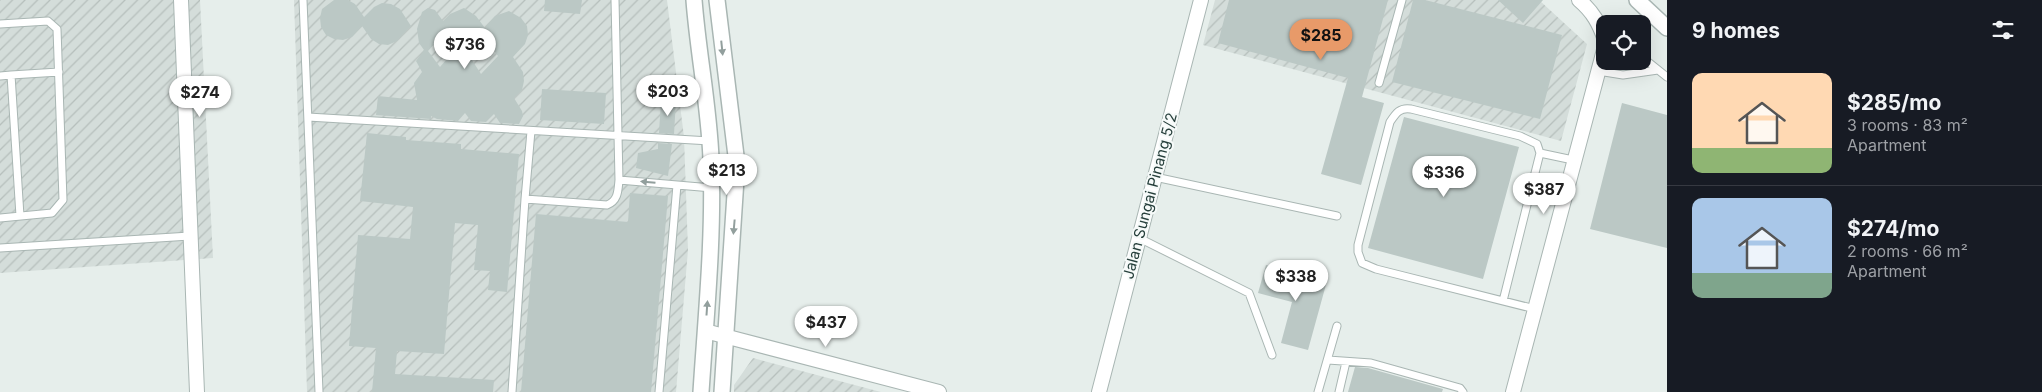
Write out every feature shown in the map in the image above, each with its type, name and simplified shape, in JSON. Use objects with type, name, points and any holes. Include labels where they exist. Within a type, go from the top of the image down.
[{"type":"street","points":[[181,0],[197,392]]},
{"type":"street","points":[[694,0],[710,141],[712,188],[701,392]]},
{"type":"street","points":[[717,0],[728,108],[737,164],[722,392]]},
{"type":"street","name":"Jalan Sungai Pinang 5/2","points":[[1099,392],[1201,0]]},
{"type":"street","points":[[1579,0],[1591,10],[1596,21]]},
{"type":"street","points":[[1637,0],[1667,28]]},
{"type":"street","points":[[1513,392],[1598,71]]},
{"type":"street","points":[[705,331],[939,392]]},
{"type":"lane","points":[[303,0],[319,392]]},
{"type":"lane","points":[[524,199],[607,205],[613,202],[617,196],[619,180],[615,0]]},
{"type":"lane","points":[[1379,83],[1402,0]]},
{"type":"lane","points":[[0,24],[52,22],[57,32],[63,200],[52,213],[0,218]]},
{"type":"lane","points":[[1651,64],[1667,77]]},
{"type":"lane","points":[[1598,71],[1623,75],[1658,70]]},
{"type":"lane","points":[[0,76],[59,72]]},
{"type":"lane","points":[[11,75],[20,216]]},
{"type":"lane","points":[[1503,301],[1540,153],[1537,144],[1520,136],[1412,109],[1406,108],[1397,111],[1390,122],[1358,245],[1358,252],[1362,263],[1376,269],[1503,301],[1535,309]]},
{"type":"lane","points":[[308,117],[710,141]]},
{"type":"lane","points":[[512,392],[524,199],[531,131]]},
{"type":"lane","points":[[1540,153],[1573,160]]},
{"type":"lane","points":[[1155,177],[1337,216]]},
{"type":"lane","points":[[619,180],[712,188]]},
{"type":"lane","points":[[659,392],[676,185]]},
{"type":"lane","points":[[0,248],[190,236]]},
{"type":"lane","points":[[1139,238],[1250,292],[1272,355]]},
{"type":"lane","points":[[1318,392],[1337,326]]},
{"type":"lane","points":[[1328,360],[1371,363],[1460,388],[1463,392]]},
{"type":"lane","points":[[1339,392],[1346,362]]},
{"type":"shaded area","points":[[0,0],[200,0],[213,258],[0,273]]},
{"type":"shaded area","points":[[294,0],[667,0],[684,137],[688,250],[676,392],[307,392]]},
{"type":"shaded area","points":[[1215,0],[1539,0],[1587,44],[1561,141],[1203,45]]},
{"type":"shaded area","points":[[753,358],[881,392],[734,392],[734,385]]},
{"type":"building","points":[[334,0],[348,0],[355,4],[364,17],[374,7],[382,3],[391,4],[400,9],[411,26],[397,41],[388,45],[379,44],[371,39],[362,26],[352,37],[343,40],[334,39],[326,35],[321,27],[320,18],[322,9]]},
{"type":"building","points":[[545,0],[582,0],[580,14],[544,11]]},
{"type":"building","points":[[1229,0],[1388,0],[1362,97],[1384,103],[1361,185],[1321,174],[1348,78],[1218,43]]},
{"type":"building","points":[[1413,0],[1425,0],[1562,35],[1540,119],[1392,82]]},
{"type":"building","points":[[1498,0],[1543,0],[1523,23]]},
{"type":"building","points":[[428,8],[435,10],[443,21],[450,14],[464,8],[476,16],[485,28],[495,16],[509,11],[521,18],[527,26],[528,35],[525,44],[513,57],[523,72],[524,81],[522,90],[514,98],[523,116],[519,124],[500,123],[494,114],[486,122],[471,121],[465,113],[458,121],[437,119],[431,116],[431,119],[376,115],[378,96],[417,100],[414,83],[422,72],[416,61],[424,50],[419,43],[417,29],[422,12]],"holes":[[[441,37],[452,53],[440,67],[428,51]],[[484,37],[498,56],[481,74],[468,54]]]},
{"type":"building","points":[[542,89],[606,93],[604,124],[540,120]]},
{"type":"building","points":[[661,100],[676,100],[674,134],[659,133]]},
{"type":"building","points":[[1622,103],[1667,115],[1667,248],[1590,229]]},
{"type":"building","points":[[1404,117],[1519,147],[1483,279],[1368,248]]},
{"type":"building","points":[[367,133],[406,137],[406,140],[461,144],[461,149],[519,154],[507,292],[488,290],[490,271],[474,270],[478,225],[455,223],[444,354],[397,351],[395,374],[494,380],[493,392],[372,392],[376,348],[349,346],[358,235],[410,239],[413,207],[360,201]]},
{"type":"building","points":[[658,143],[672,144],[668,176],[636,168],[638,153],[658,149]]},
{"type":"building","points":[[630,193],[668,196],[651,392],[521,392],[536,214],[628,222]]},
{"type":"building","points":[[1266,265],[1327,281],[1308,350],[1281,343],[1292,302],[1258,293]]},
{"type":"building","points":[[1355,367],[1368,368],[1443,389],[1442,392],[1348,392]]}]
